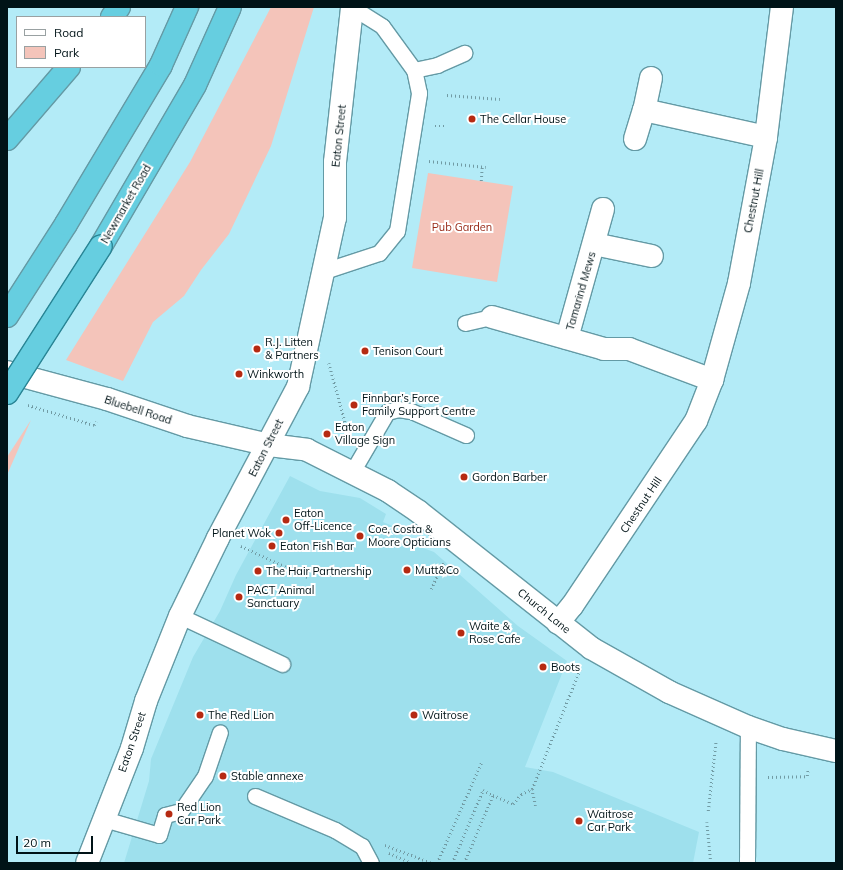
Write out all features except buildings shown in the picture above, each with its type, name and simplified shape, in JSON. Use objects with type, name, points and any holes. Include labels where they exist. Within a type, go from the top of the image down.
[{"type":"highway","points":[[113,16],[118,7]]},
{"type":"highway","points":[[7,316],[66,224],[161,65],[187,7]]},
{"type":"highway","name":"Newmarket Road","points":[[14,398],[195,85],[230,7]]},
{"type":"highway","points":[[7,139],[68,68]]},
{"type":"street","name":"Eaton Street","points":[[87,863],[132,748],[146,701],[180,616],[218,538],[269,445],[298,387],[335,218],[335,162],[352,7]]},
{"type":"street","name":"Chestnut Hill","points":[[558,623],[576,600],[696,421],[712,380],[739,283],[766,137],[782,7]]},
{"type":"street","points":[[635,139],[644,110],[651,78]]},
{"type":"street","points":[[644,110],[766,137]]},
{"type":"street","name":"Tamarind Mews","points":[[567,338],[603,209]]},
{"type":"street","name":"Tamarind Mews","points":[[594,244],[652,256]]},
{"type":"street","name":"Tamarind Mews","points":[[492,317],[604,349],[629,349],[712,380]]},
{"type":"street","name":"Bluebell Road","points":[[7,372],[107,399],[187,426],[269,445]]},
{"type":"street","name":"Church Lane","points":[[269,445],[307,450],[352,472],[419,512],[591,648],[669,692],[748,727],[811,746],[836,751]]},
{"type":"lane","points":[[324,271],[379,253],[397,231],[410,159],[419,93],[414,70],[382,26],[352,7]]},
{"type":"lane","points":[[414,70],[437,66],[464,53]]},
{"type":"lane","points":[[465,323],[492,317]]},
{"type":"lane","points":[[352,472],[387,412],[398,409],[412,411],[466,435]]},
{"type":"lane","points":[[180,616],[282,664]]},
{"type":"lane","points":[[747,863],[748,727]]},
{"type":"lane","points":[[104,819],[159,835],[165,815],[181,811],[205,776],[220,732]]},
{"type":"lane","points":[[255,796],[335,830],[362,846],[371,863]]},
{"type":"path","points":[[447,95],[500,99]]},
{"type":"path","points":[[410,159],[484,167],[481,181]]},
{"type":"path","points":[[329,363],[351,442]]},
{"type":"path","points":[[14,398],[49,414],[94,425]]},
{"type":"path","points":[[218,538],[252,550],[308,577]]},
{"type":"path","points":[[536,806],[532,789],[578,673],[591,648]]},
{"type":"path","points":[[708,811],[717,732]]},
{"type":"path","points":[[748,777],[807,776],[811,746]]},
{"type":"path","points":[[437,863],[482,761]]},
{"type":"path","points":[[452,863],[483,790],[513,804],[521,794],[532,789]]},
{"type":"path","points":[[464,863],[493,795]]},
{"type":"path","points":[[707,822],[711,863]]},
{"type":"path","points":[[385,844],[432,863]]},
{"type":"path","points":[[383,850],[411,863]]},
{"type":"shaded area","points":[[290,476],[320,491],[360,498],[386,514],[383,522],[405,531],[401,540],[434,552],[518,626],[567,661],[525,767],[553,772],[699,832],[693,863],[124,863],[149,781],[151,759],[193,657],[220,611],[236,575]]},
{"type":"green space","points":[[271,7],[314,7],[271,146],[229,234],[201,270],[184,296],[153,322],[123,381],[66,360],[190,162]]},
{"type":"green space","name":"Pub Garden","points":[[428,173],[513,186],[497,282],[412,268]]},
{"type":"green space","points":[[31,420],[7,475],[7,457]]},
{"type":"place","name":"The Cellar House","points":[[472,119]]},
{"type":"place","name":"R.J. Litten & Partners","points":[[257,349]]},
{"type":"place","name":"Tenison Court","points":[[365,351]]},
{"type":"place","name":"Winkworth","points":[[239,374]]},
{"type":"place","name":"Finnbar’s Force Family Support Centre","points":[[354,405]]},
{"type":"place","name":"Eaton Village Sign","points":[[327,434]]},
{"type":"place","name":"Gordon Barber","points":[[464,477]]},
{"type":"place","name":"Eaton Off-Licence","points":[[286,520]]},
{"type":"place","name":"Planet Wok","points":[[279,533]]},
{"type":"place","name":"Coe, Costa & Moore Opticians","points":[[360,536]]},
{"type":"place","name":"Eaton Fish Bar","points":[[272,546]]},
{"type":"place","name":"Mutt&Co","points":[[407,570]]},
{"type":"place","name":"The Hair Partnership","points":[[258,571]]},
{"type":"place","name":"PACT Animal Sanctuary","points":[[239,597]]},
{"type":"place","name":"Waite & Rose Cafe","points":[[461,633]]},
{"type":"place","name":"Boots","points":[[543,667]]},
{"type":"place","name":"The Red Lion","points":[[200,715]]},
{"type":"place","name":"Waitrose","points":[[414,715]]},
{"type":"place","name":"Stable annexe","points":[[223,776]]},
{"type":"place","name":"Red Lion Car Park","points":[[169,814]]},
{"type":"place","name":"Waitrose Car Park","points":[[579,821]]}]
